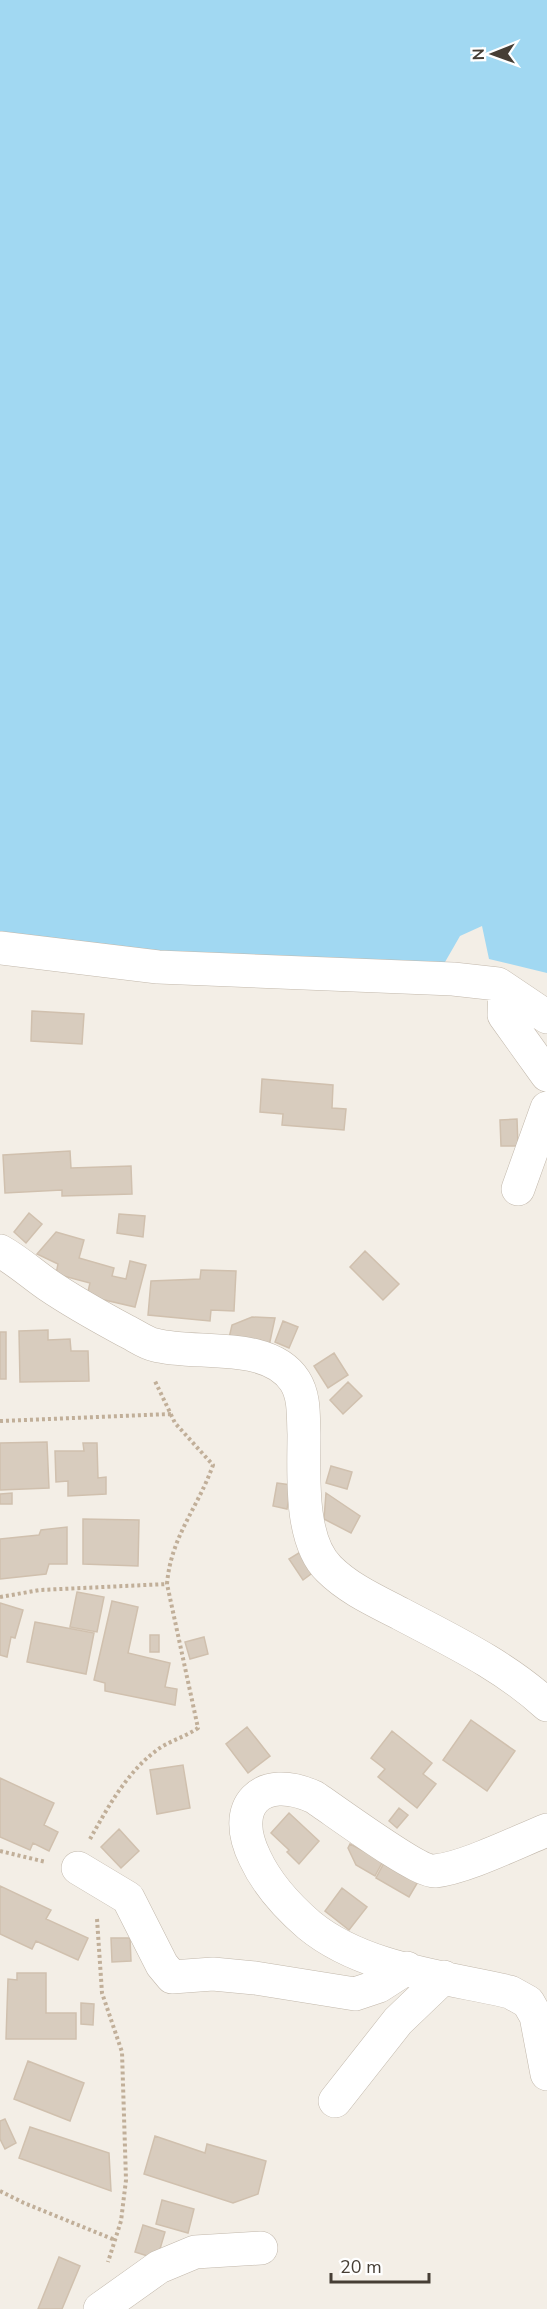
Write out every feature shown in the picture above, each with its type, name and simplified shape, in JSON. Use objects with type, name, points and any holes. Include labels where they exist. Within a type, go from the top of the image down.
[{"type":"street","points":[[0,948],[158,967],[498,984],[547,1017]]},
{"type":"street","points":[[505,988],[504,1015],[547,1075]]},
{"type":"street","points":[[518,1189],[547,1108]]},
{"type":"street","points":[[0,1251],[49,1286],[103,1319],[154,1345],[254,1355],[288,1372],[296,1382],[303,1401],[307,1504],[310,1535],[316,1554],[350,1587],[462,1646],[525,1684],[547,1705]]},
{"type":"street","points":[[547,1830],[459,1865],[433,1871],[413,1863],[314,1797],[298,1790],[280,1788],[265,1790],[257,1796],[247,1813],[247,1829],[254,1856],[274,1890],[311,1926],[369,1959],[510,1992],[528,2002],[536,2016],[547,2074]]},
{"type":"street","points":[[78,1868],[128,1898],[162,1965],[172,1977],[213,1974],[255,1978],[355,1994],[379,1986],[407,1968]]},
{"type":"street","points":[[335,2101],[398,2020],[444,1977]]},
{"type":"street","points":[[100,2309],[159,2267],[195,2252],[261,2248]]},
{"type":"path","points":[[105,2270],[121,2221],[126,2180],[122,2052],[102,1993],[97,1920],[78,1868],[90,1838],[128,1777],[158,1749],[186,1737],[198,1728],[167,1584],[169,1562],[176,1542],[213,1465],[175,1424],[133,1334]]},
{"type":"path","points":[[0,1421],[171,1414]]},
{"type":"path","points":[[0,1597],[40,1590],[167,1584]]},
{"type":"path","points":[[0,1851],[78,1868]]},
{"type":"path","points":[[0,2191],[115,2240]]},
{"type":"water","points":[[0,0],[547,0],[547,973],[489,959],[482,926],[460,936],[441,969],[315,969],[0,934]]},
{"type":"building","points":[[32,1011],[84,1014],[82,1044],[31,1041]]},
{"type":"building","points":[[262,1079],[333,1085],[332,1108],[346,1109],[344,1130],[282,1125],[283,1114],[260,1112]]},
{"type":"building","points":[[517,1119],[518,1146],[501,1146],[500,1120]]},
{"type":"building","points":[[70,1151],[71,1168],[131,1166],[132,1194],[62,1196],[62,1190],[5,1193],[3,1155]]},
{"type":"building","points":[[29,1213],[42,1224],[26,1243],[14,1232]]},
{"type":"building","points":[[119,1214],[145,1216],[143,1237],[117,1233]]},
{"type":"building","points":[[56,1232],[84,1240],[79,1258],[114,1268],[112,1276],[126,1279],[130,1261],[146,1265],[135,1307],[87,1296],[90,1283],[56,1274],[58,1264],[37,1254]]},
{"type":"building","points":[[365,1251],[399,1284],[383,1300],[350,1267]]},
{"type":"building","points":[[201,1270],[236,1271],[234,1311],[211,1310],[210,1321],[148,1315],[151,1281],[200,1279]]},
{"type":"building","points":[[252,1317],[275,1318],[269,1346],[229,1338],[232,1325]]},
{"type":"building","points":[[283,1321],[298,1327],[289,1348],[275,1342]]},
{"type":"building","points":[[48,1330],[48,1340],[70,1339],[71,1351],[88,1351],[89,1381],[20,1382],[19,1331]]},
{"type":"building","points":[[0,1332],[6,1332],[6,1379],[0,1379]]},
{"type":"building","points":[[334,1353],[348,1375],[328,1388],[314,1366]]},
{"type":"building","points":[[348,1382],[362,1396],[343,1414],[330,1400]]},
{"type":"building","points":[[47,1442],[49,1488],[0,1490],[0,1443]]},
{"type":"building","points":[[83,1443],[97,1443],[98,1478],[106,1477],[106,1494],[68,1496],[68,1481],[56,1482],[55,1451],[84,1451]]},
{"type":"building","points":[[331,1466],[352,1472],[347,1489],[326,1483]]},
{"type":"building","points":[[277,1483],[291,1485],[287,1509],[273,1506]]},
{"type":"building","points":[[12,1493],[12,1504],[0,1504],[0,1494]]},
{"type":"building","points":[[326,1493],[360,1516],[351,1533],[324,1519]]},
{"type":"building","points":[[83,1519],[139,1520],[138,1566],[83,1564]]},
{"type":"building","points":[[67,1527],[67,1564],[49,1564],[46,1574],[0,1579],[0,1539],[39,1535],[41,1530]]},
{"type":"building","points":[[302,1551],[315,1571],[303,1580],[289,1559]]},
{"type":"building","points":[[77,1592],[104,1597],[97,1632],[70,1627]]},
{"type":"building","points":[[112,1601],[138,1607],[128,1653],[170,1663],[165,1687],[177,1689],[175,1705],[105,1691],[105,1683],[94,1680]]},
{"type":"building","points":[[0,1603],[23,1610],[15,1638],[11,1637],[7,1657],[0,1655]]},
{"type":"building","points":[[35,1622],[94,1633],[86,1674],[27,1662]]},
{"type":"building","points":[[150,1635],[159,1635],[159,1652],[150,1652]]},
{"type":"building","points":[[204,1637],[208,1654],[190,1659],[185,1642]]},
{"type":"building","points":[[471,1720],[515,1751],[487,1791],[443,1760]]},
{"type":"building","points":[[247,1727],[270,1756],[248,1773],[226,1744]]},
{"type":"building","points":[[392,1731],[432,1763],[423,1774],[436,1784],[417,1808],[378,1777],[385,1769],[371,1758]]},
{"type":"building","points":[[183,1765],[190,1808],[157,1814],[150,1770]]},
{"type":"building","points":[[0,1778],[54,1803],[44,1825],[58,1832],[49,1851],[33,1843],[30,1850],[0,1837]]},
{"type":"building","points":[[399,1808],[408,1815],[397,1828],[389,1821]]},
{"type":"building","points":[[289,1813],[319,1841],[299,1864],[287,1852],[289,1850],[271,1833]]},
{"type":"building","points":[[119,1829],[139,1851],[121,1868],[101,1847]]},
{"type":"building","points":[[350,1844],[383,1861],[375,1876],[356,1865],[348,1848]]},
{"type":"building","points":[[385,1861],[419,1880],[409,1897],[376,1878]]},
{"type":"building","points":[[0,1886],[51,1910],[46,1919],[88,1938],[78,1960],[36,1941],[32,1949],[0,1934]]},
{"type":"building","points":[[342,1888],[367,1907],[349,1930],[325,1911]]},
{"type":"building","points":[[111,1938],[130,1938],[131,1961],[112,1962]]},
{"type":"building","points":[[17,1973],[46,1973],[46,2013],[76,2013],[76,2039],[6,2039],[8,1979],[17,1980]]},
{"type":"building","points":[[81,2003],[94,2004],[93,2025],[81,2024]]},
{"type":"building","points":[[28,2061],[84,2083],[70,2121],[14,2099]]},
{"type":"building","points":[[5,2119],[16,2143],[5,2149],[0,2139],[0,2121]]},
{"type":"building","points":[[30,2127],[109,2153],[111,2191],[19,2158]]},
{"type":"building","points":[[155,2136],[205,2153],[207,2144],[266,2161],[258,2194],[233,2203],[144,2174]]},
{"type":"building","points":[[162,2200],[194,2209],[188,2233],[156,2224]]},
{"type":"building","points":[[143,2225],[165,2232],[157,2259],[135,2252]]},
{"type":"building","points":[[59,2257],[80,2266],[62,2309],[38,2309]]}]
